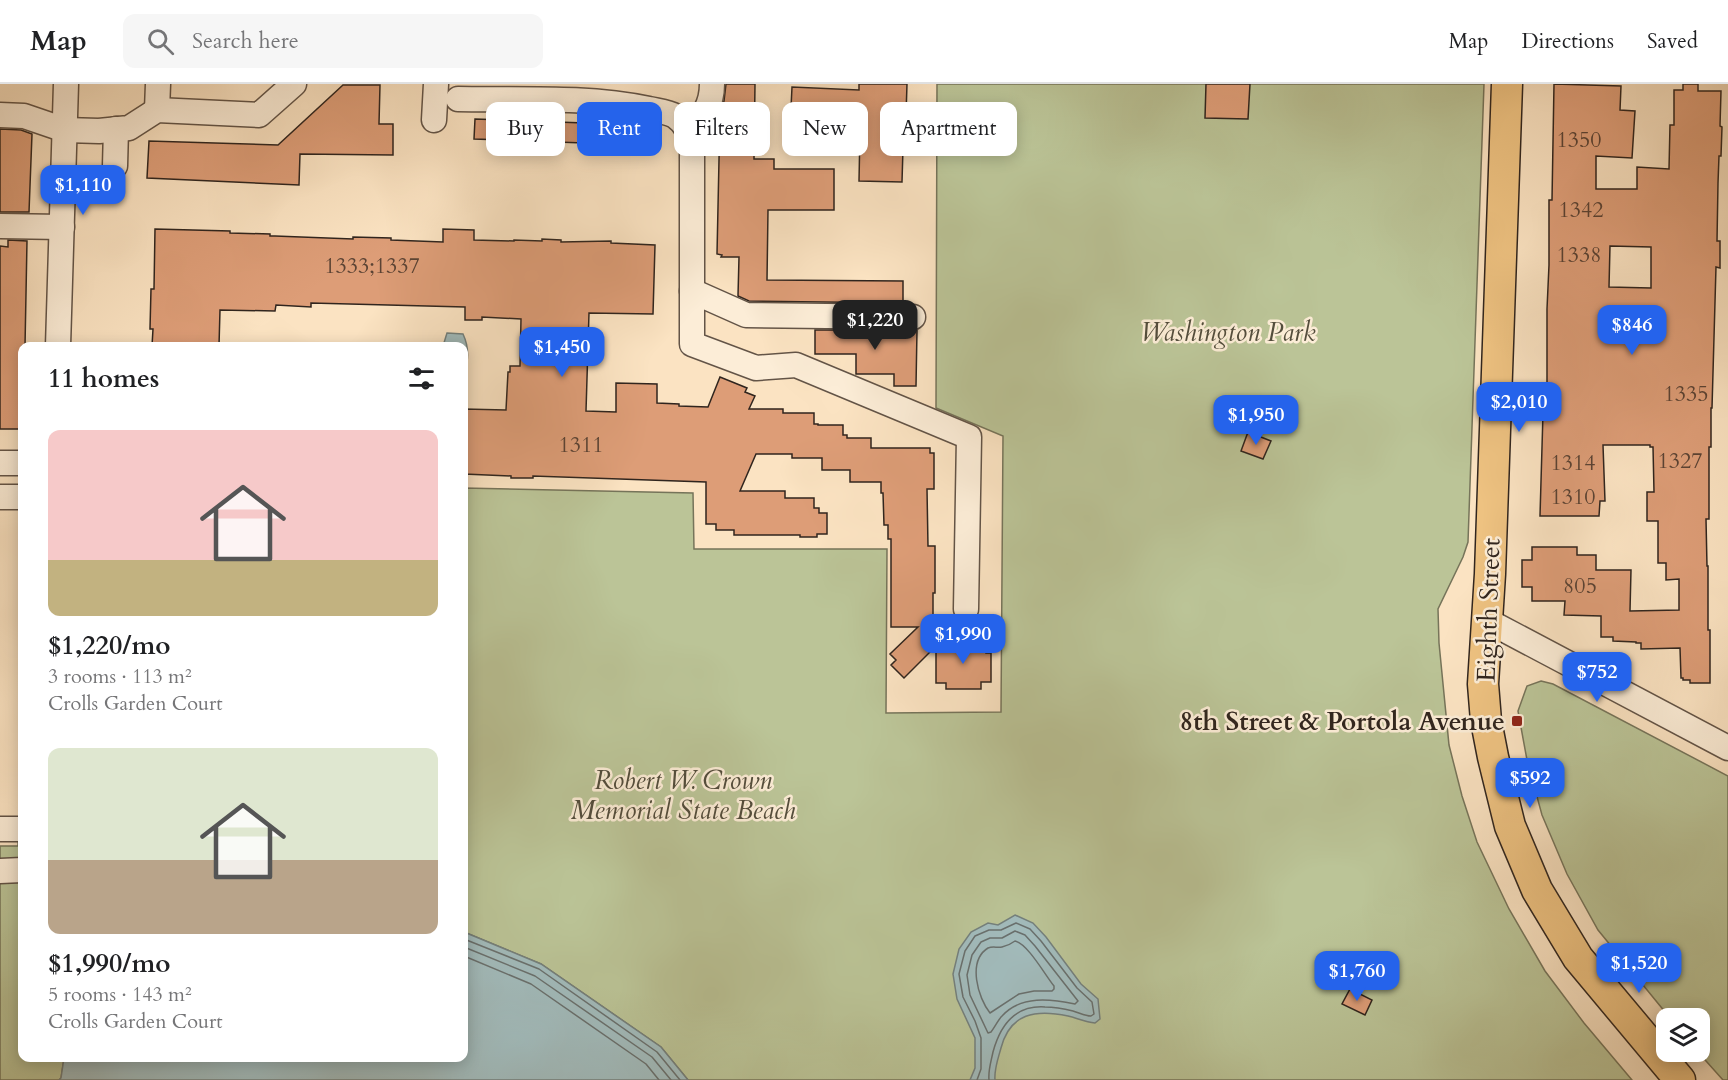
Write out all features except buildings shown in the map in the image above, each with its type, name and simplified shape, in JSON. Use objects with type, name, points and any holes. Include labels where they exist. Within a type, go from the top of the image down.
[{"type":"main road","name":"Eighth Street","points":[[1507,84],[1490,574],[1486,620],[1484,684],[1486,721],[1510,826],[1537,890],[1578,958],[1680,1080]]},
{"type":"street","points":[[58,342],[66,84]]},
{"type":"street","points":[[157,110],[158,84]]},
{"type":"street","points":[[0,115],[24,116],[65,130],[99,132],[129,128],[157,110],[259,115],[276,92],[294,84]]},
{"type":"street","points":[[436,84],[452,106],[601,102],[627,105],[674,116]]},
{"type":"street","points":[[709,102],[712,84]]},
{"type":"street","points":[[115,166],[116,129]]},
{"type":"street","points":[[692,156],[692,344],[756,368],[796,365],[969,437],[966,609]]},
{"type":"street","points":[[0,226],[62,227]]},
{"type":"street","points":[[692,291],[746,315],[913,317]]},
{"type":"street","points":[[0,462],[18,463]]},
{"type":"street","points":[[0,497],[18,498]]},
{"type":"street","points":[[1486,620],[1728,748]]},
{"type":"street","points":[[0,829],[18,829]]},
{"type":"street","points":[[0,871],[18,870]]},
{"type":"green space","points":[[937,84],[1484,84],[1468,542],[1438,609],[1449,745],[1477,842],[1509,909],[1545,971],[1584,1023],[1632,1080],[688,1080],[661,1047],[541,964],[468,934],[468,488],[693,493],[694,549],[887,549],[886,713],[1001,712],[1003,436],[936,408],[937,156],[1017,156],[1017,102],[937,102]]},
{"type":"green space","points":[[1541,681],[1553,684],[1728,776],[1728,1080],[1723,1080],[1707,1062],[1710,1062],[1710,1008],[1662,1008],[1598,930],[1567,874],[1542,815],[1527,760],[1518,711],[1527,686]]},
{"type":"green space","points":[[0,846],[18,846],[18,1062],[63,1062],[59,1080],[0,1080]]},
{"type":"water","points":[[447,333],[463,334],[466,342],[444,342]]},
{"type":"water","points":[[1015,915],[1033,923],[1081,984],[1098,999],[1100,1019],[1095,1023],[1056,1014],[1026,1016],[1011,1027],[1005,1036],[996,1064],[995,1080],[970,1080],[975,1068],[975,1038],[957,999],[953,974],[959,949],[971,932],[988,923],[998,925]]},
{"type":"water","points":[[468,934],[541,964],[661,1047],[688,1080],[59,1080],[63,1062],[468,1062]]},
{"type":"place","name":"8th Street & Portola Avenue","points":[[1517,721]]},
{"type":"park label","name":"Washington Park","points":[[1228,332]]},
{"type":"park label","name":"Robert W. Crown Memorial State Beach","points":[[683,795]]}]
